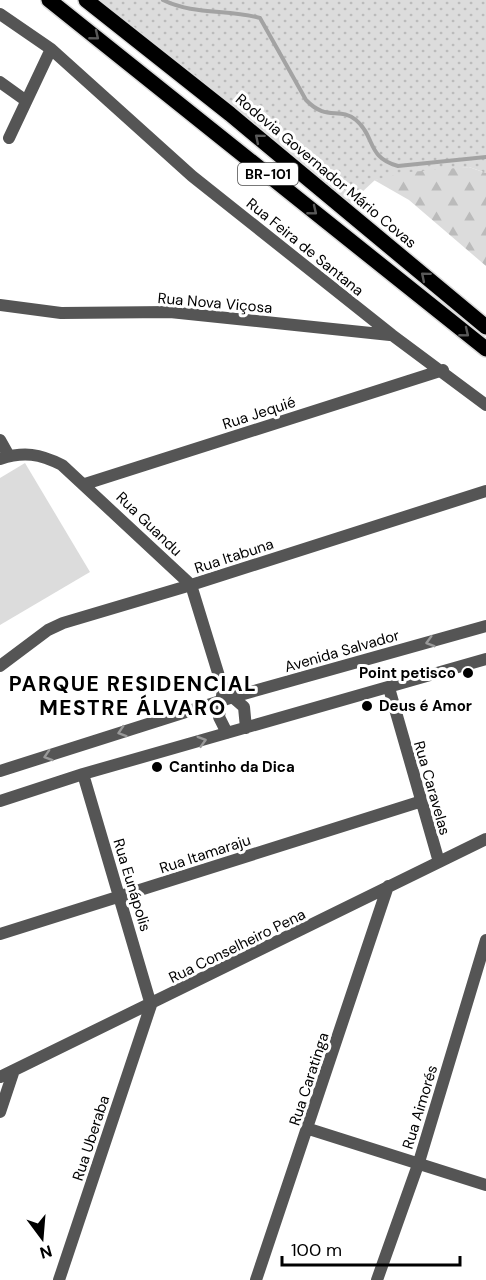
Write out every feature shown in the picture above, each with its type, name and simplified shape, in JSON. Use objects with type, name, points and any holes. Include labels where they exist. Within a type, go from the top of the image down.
[{"type":"main road","name":"BR-101","points":[[49,0],[486,349]]},
{"type":"main road","name":"Rodovia Governador Mário Covas","points":[[86,0],[230,114],[486,327]]},
{"type":"street","name":"Rua Feira de Santana","points":[[0,14],[51,49],[192,176],[392,335],[486,405]]},
{"type":"street","points":[[9,138],[51,49]]},
{"type":"street","points":[[0,82],[25,100]]},
{"type":"street","name":"Rua Nova Viçosa","points":[[0,305],[61,313],[170,312],[392,335]]},
{"type":"street","name":"Rua Jequié","points":[[85,484],[442,370]]},
{"type":"street","points":[[0,440],[5,458]]},
{"type":"street","name":"Rua Guandu","points":[[5,458],[24,453],[44,456],[62,465],[191,585],[226,696],[219,717],[228,733]]},
{"type":"street","name":"Rua Itabuna","points":[[0,666],[48,630],[63,623],[191,585],[486,491]]},
{"type":"street","name":"Avenida Salvador","points":[[0,771],[226,696],[486,626]]},
{"type":"street","points":[[0,801],[83,774],[486,659]]},
{"type":"street","name":"Rua Caravelas","points":[[388,688],[419,802],[439,862]]},
{"type":"street","name":"Rua Guandu","points":[[226,696],[244,707],[246,728]]},
{"type":"street","name":"Rua Eunápolis","points":[[83,774],[151,1005]]},
{"type":"street","name":"Rua Itamaraju","points":[[0,934],[419,802]]},
{"type":"street","name":"Rua Conselheiro Pena","points":[[0,1077],[486,839]]},
{"type":"street","name":"Rua Caratinga","points":[[256,1280],[309,1129],[388,886]]},
{"type":"street","name":"Rua Aimorés","points":[[377,1280],[419,1162],[486,940]]},
{"type":"street","name":"Rua Uberaba","points":[[59,1280],[151,1005]]},
{"type":"street","points":[[0,1112],[14,1070]]},
{"type":"street","points":[[309,1129],[486,1185]]},
{"type":"green space","points":[[93,0],[486,0],[486,173],[469,167],[375,180],[348,205]]},
{"type":"green space","points":[[469,167],[486,173],[486,266],[409,200],[374,180],[410,172]]},
{"type":"green space","points":[[25,463],[90,572],[0,625],[0,478]]},
{"type":"waterway","points":[[163,0],[186,8],[260,18],[306,100],[320,110],[344,114],[356,120],[362,126],[376,152],[388,162],[398,166],[486,157]]},
{"type":"place","name":"Point petisco","points":[[468,673]]},
{"type":"place","name":"Deus é Amor","points":[[367,706]]},
{"type":"place","name":"Cantinho da Dica","points":[[157,767]]},
{"type":"district","name":"PARQUE RESIDENCIAL MESTRE ÁLVARO","points":[[133,696]]}]
